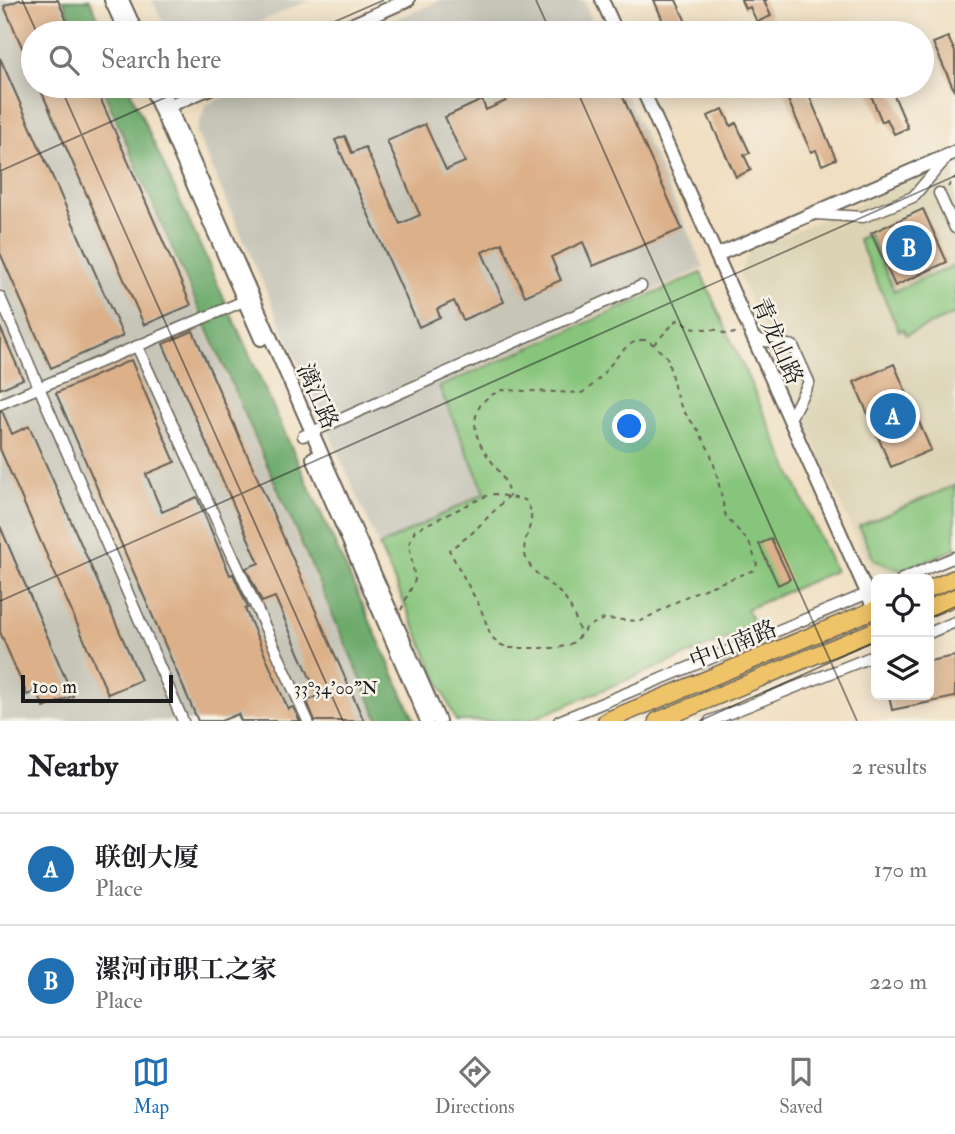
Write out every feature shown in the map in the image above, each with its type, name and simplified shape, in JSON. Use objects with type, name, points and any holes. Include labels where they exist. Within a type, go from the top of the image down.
[{"type":"main road","points":[[934,587],[955,578]]},
{"type":"main road","points":[[934,606],[955,597]]},
{"type":"main road","name":"中山南路","points":[[606,721],[871,613]]},
{"type":"main road","name":"中山南路","points":[[657,721],[871,631]]},
{"type":"street","points":[[111,0],[121,21]]},
{"type":"street","points":[[122,0],[132,21]]},
{"type":"street","points":[[360,21],[408,0]]},
{"type":"street","points":[[602,0],[612,21]]},
{"type":"street","name":"漓江路","points":[[158,98],[165,108],[307,434],[427,721]]},
{"type":"street","name":"漓江路","points":[[163,98],[244,301],[393,616],[439,721]]},
{"type":"street","points":[[165,108],[188,98]]},
{"type":"street","name":"青龙山路","points":[[646,98],[790,419],[871,590]]},
{"type":"street","points":[[811,214],[863,217],[913,197],[951,153]]},
{"type":"street","points":[[717,255],[951,153]]},
{"type":"street","points":[[939,193],[955,228]]},
{"type":"street","points":[[307,434],[641,286]]},
{"type":"street","points":[[0,297],[183,721]]},
{"type":"street","points":[[0,404],[244,301]]},
{"type":"street","points":[[752,333],[793,346],[809,382],[790,419]]},
{"type":"street","points":[[137,346],[308,721]]},
{"type":"street","points":[[914,574],[955,557]]},
{"type":"street","points":[[559,721],[871,592]]},
{"type":"street","points":[[934,631],[955,622]]},
{"type":"street","points":[[710,721],[871,657]]},
{"type":"path","points":[[654,344],[677,320],[695,328],[717,330],[727,335],[752,333]]},
{"type":"path","points":[[648,340],[667,358],[682,409],[710,452],[726,517],[749,541],[757,564],[754,570],[691,594],[641,621],[604,619],[586,628],[574,642],[558,648],[509,648],[499,644],[492,636],[480,607],[449,550],[470,535],[509,496],[504,480],[484,453],[476,436],[476,419],[484,400],[502,390],[581,393],[604,375],[628,345],[648,340]]},
{"type":"path","points":[[393,616],[403,609],[415,580],[409,544],[415,530],[479,498],[495,494],[526,500],[531,507],[533,517],[524,550],[525,557],[531,568],[561,595],[569,606],[576,618],[580,635]]},
{"type":"shaded area","points":[[0,0],[60,0],[69,21],[21,21],[21,98],[103,98],[377,721],[0,721]]},
{"type":"shaded area","points":[[152,0],[310,0],[262,21],[162,21]]},
{"type":"shaded area","points":[[441,0],[583,0],[593,21],[393,21]]},
{"type":"shaded area","points":[[222,98],[627,98],[704,268],[437,386],[484,492],[379,546],[196,132],[206,105]]},
{"type":"shaded area","points":[[955,161],[955,552],[904,574],[893,574],[868,565],[739,275],[749,251]]},
{"type":"green space","points":[[63,0],[90,0],[100,21],[72,21]]},
{"type":"green space","points":[[106,98],[133,98],[415,721],[379,721]]},
{"type":"green space","points":[[869,234],[894,291],[955,265],[955,314],[906,335],[903,329],[899,331],[858,239]]},
{"type":"green space","points":[[701,273],[835,571],[747,609],[755,627],[528,721],[456,721],[379,546],[485,493],[439,387]]},
{"type":"green space","points":[[955,485],[955,549],[902,571],[874,560],[859,526]]},
{"type":"building","points":[[19,0],[58,0],[67,21],[21,21],[21,45],[4,6]]},
{"type":"building","points":[[654,0],[676,0],[686,21],[663,21]]},
{"type":"building","points":[[741,0],[767,0],[764,1],[771,16],[757,21],[750,7],[745,9]]},
{"type":"building","points":[[948,37],[955,52],[955,92],[934,45],[934,43]]},
{"type":"building","points":[[0,58],[123,336],[51,368],[0,253]]},
{"type":"building","points":[[44,98],[100,98],[191,305],[144,325]]},
{"type":"building","points":[[505,98],[623,98],[682,229],[593,266],[583,242],[551,257],[561,280],[525,296],[502,243],[482,252],[504,302],[463,320],[454,301],[437,309],[440,317],[419,327],[335,140],[345,136],[352,153],[365,147],[400,224],[420,215],[387,141],[425,124],[446,170],[465,162],[445,117],[482,100],[486,110],[506,101]]},
{"type":"building","points":[[787,98],[810,98],[836,159],[822,165],[816,150],[811,152]]},
{"type":"building","points":[[872,98],[895,98],[908,128],[894,134],[887,119],[882,122]]},
{"type":"building","points":[[723,109],[731,126],[736,123],[750,153],[744,155],[751,170],[736,177],[708,116]]},
{"type":"building","points":[[923,209],[947,262],[895,286],[871,233]]},
{"type":"building","points":[[0,327],[23,379],[0,389]]},
{"type":"building","points":[[193,331],[364,721],[315,721],[307,701],[318,696],[275,597],[262,602],[246,568],[259,563],[163,344]]},
{"type":"building","points":[[131,360],[175,462],[146,474],[162,512],[197,497],[230,575],[233,574],[248,608],[245,609],[288,709],[293,707],[300,721],[241,721],[238,714],[221,721],[198,721],[56,393]]},
{"type":"building","points":[[894,364],[931,450],[891,467],[854,382]]},
{"type":"building","points":[[0,411],[12,434],[29,426],[141,680],[108,694],[0,449]]},
{"type":"building","points":[[0,526],[73,696],[44,708],[37,691],[27,695],[0,632]]},
{"type":"building","points":[[771,539],[790,579],[778,585],[759,544]]},
{"type":"building","points":[[955,656],[955,697],[892,710],[890,700],[934,700],[934,660]]},
{"type":"place","name":"漯河市职工之家","points":[[909,248]]},
{"type":"place","name":"联创大厦","points":[[893,416]]}]
